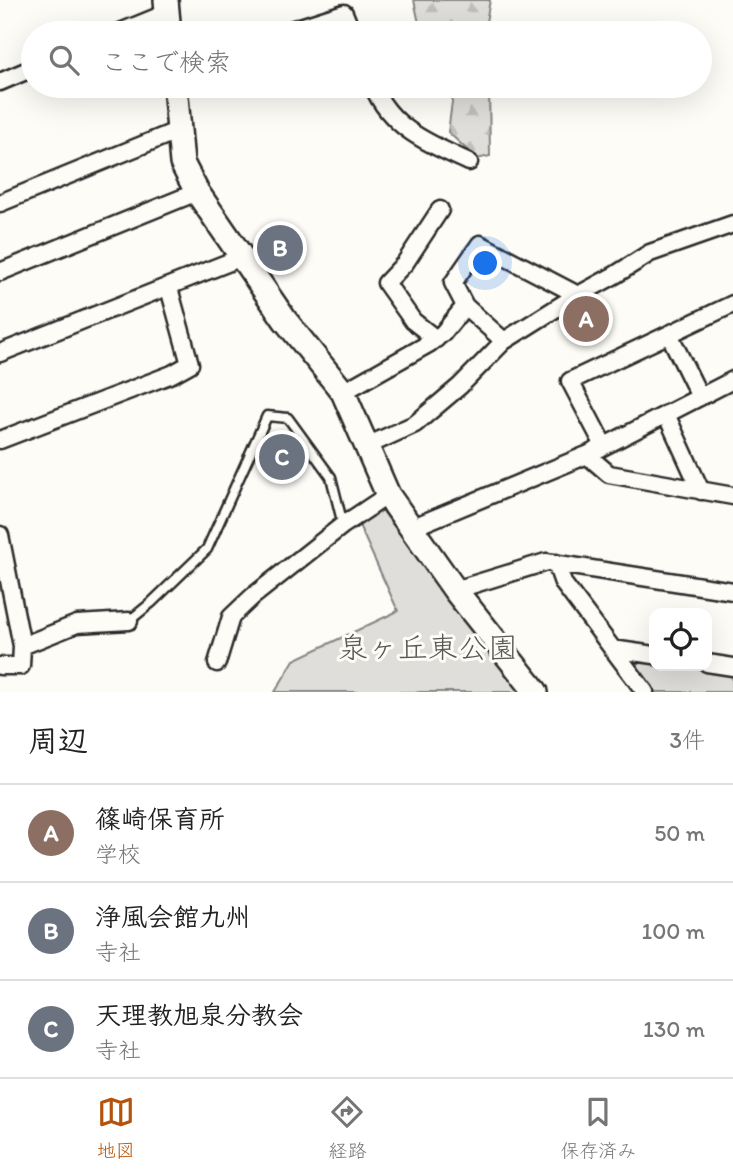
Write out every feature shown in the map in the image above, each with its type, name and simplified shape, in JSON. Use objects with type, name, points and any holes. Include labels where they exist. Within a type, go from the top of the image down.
[{"type":"street","points":[[309,21],[341,7]]},
{"type":"street","points":[[0,82],[21,73]]},
{"type":"street","points":[[176,98],[182,163],[197,192],[285,320],[343,392],[369,445],[388,495],[456,590],[536,692]]},
{"type":"street","points":[[382,98],[402,126],[418,138],[469,162]]},
{"type":"street","points":[[1,198],[179,130]]},
{"type":"street","points":[[0,272],[197,192]]},
{"type":"street","points":[[436,339],[413,321],[386,284],[405,262],[440,210]]},
{"type":"street","points":[[369,445],[415,424],[460,386],[504,341],[578,295],[650,253],[733,224]]},
{"type":"street","points":[[504,341],[465,306],[453,284],[480,243],[578,295]]},
{"type":"street","points":[[0,353],[242,257]]},
{"type":"street","points":[[0,440],[172,374],[190,364],[169,288]]},
{"type":"street","points":[[604,446],[570,381],[733,304]]},
{"type":"street","points":[[343,392],[436,339],[465,306]]},
{"type":"street","points":[[669,334],[700,397]]},
{"type":"street","points":[[411,528],[587,455],[733,380]]},
{"type":"street","points":[[666,414],[701,491]]},
{"type":"street","points":[[587,455],[609,474],[733,496]]},
{"type":"street","points":[[217,663],[231,617],[252,597],[343,525],[388,495]]},
{"type":"street","points":[[0,535],[22,646],[21,666],[0,666]]},
{"type":"street","points":[[456,590],[546,562],[733,591]]},
{"type":"street","points":[[556,563],[563,583],[645,692]]},
{"type":"street","points":[[22,646],[77,624],[129,621]]},
{"type":"street","points":[[612,649],[649,654]]},
{"type":"street","points":[[712,664],[733,667]]},
{"type":"lane","points":[[129,621],[207,548],[267,416],[288,418],[331,477],[343,525]]},
{"type":"green space","points":[[414,0],[490,0],[486,21],[418,21]]},
{"type":"green space","points":[[453,98],[489,98],[490,156],[477,159],[448,132]]},
{"type":"green space","name":"泉ヶ丘東公園","points":[[382,510],[447,597],[525,692],[275,692],[294,660],[398,611],[359,525]]},
{"type":"green space","points":[[640,659],[649,660],[649,671],[712,671],[712,669],[732,671],[733,692],[654,692],[636,669]]},
{"type":"place","name":"浄風会館九州","points":[[280,248]]},
{"type":"place","name":"篠崎保育所","points":[[586,319]]},
{"type":"place","name":"天理教旭泉分教会","points":[[282,457]]}]
